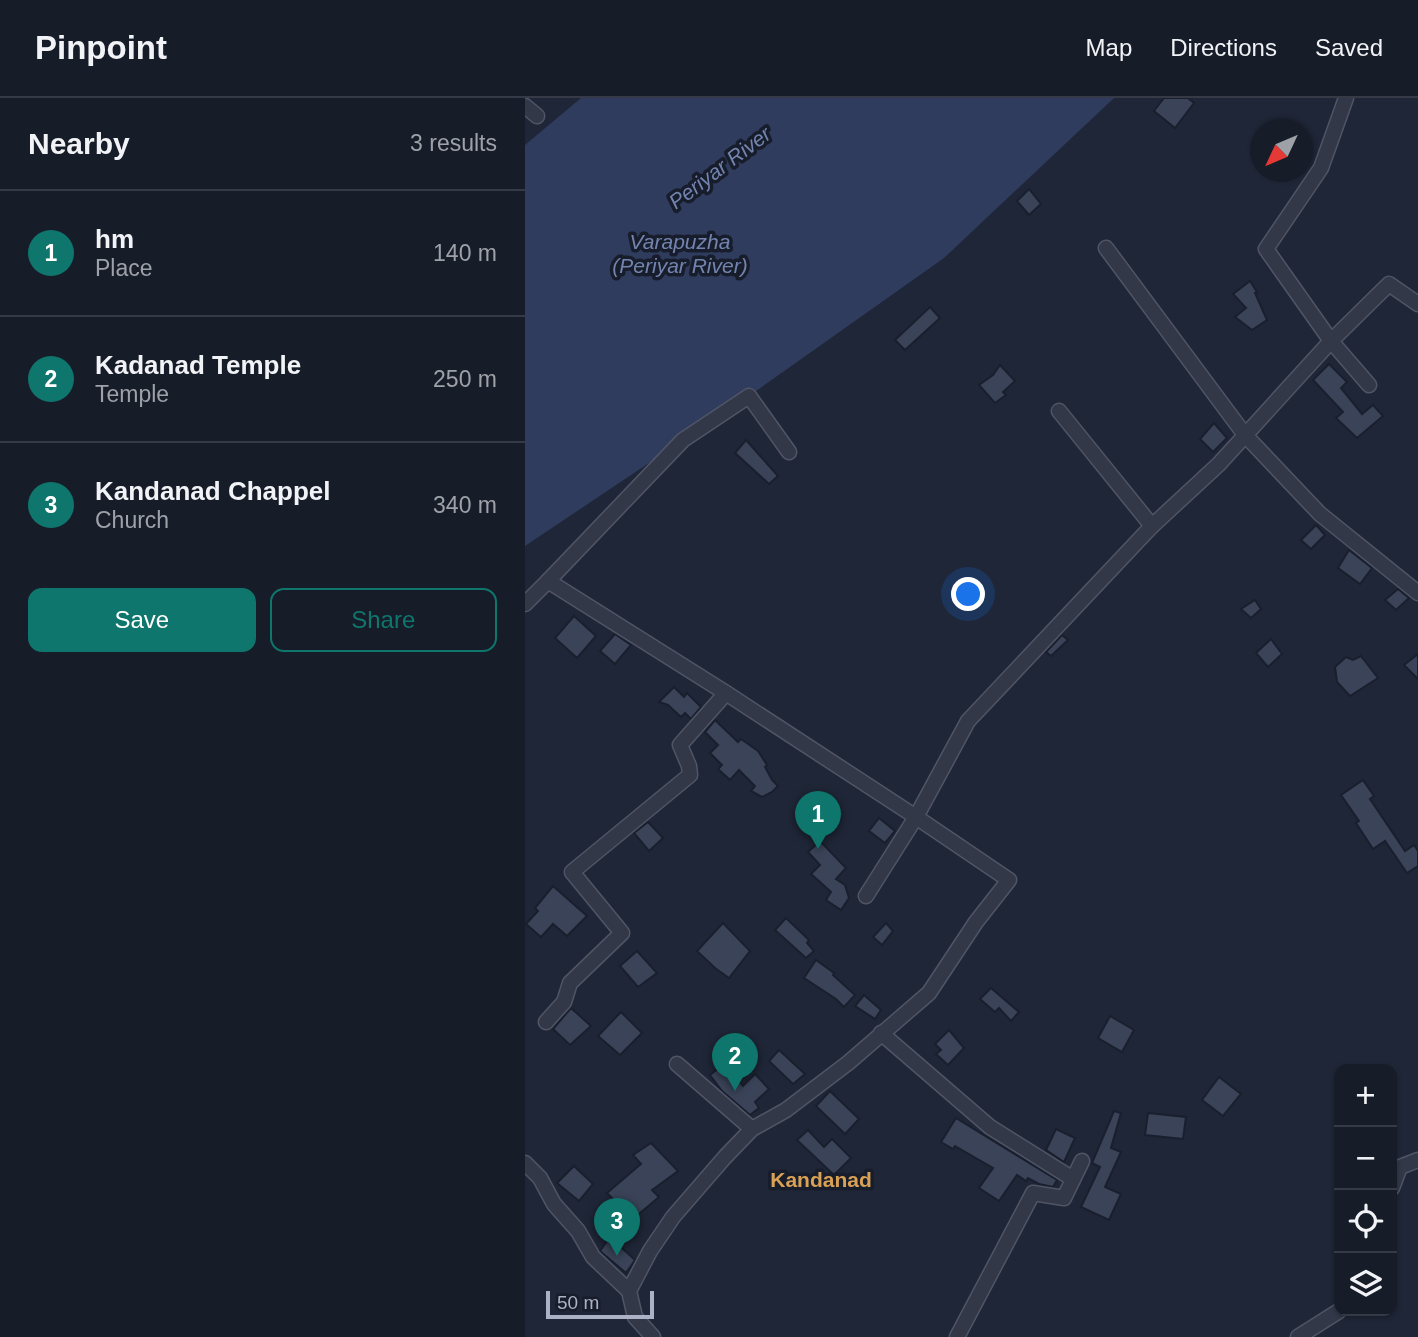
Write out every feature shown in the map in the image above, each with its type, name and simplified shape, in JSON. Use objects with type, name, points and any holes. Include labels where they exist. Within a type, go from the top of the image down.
[{"type":"street","points":[[1346,98],[1321,168],[1266,249],[1331,341],[1369,385]]},
{"type":"street","points":[[525,106],[537,116]]},
{"type":"street","points":[[1106,248],[1245,435],[1320,514],[1418,593]]},
{"type":"street","points":[[866,896],[916,817],[968,721],[1152,526],[1219,464],[1331,341],[1389,284],[1418,304]]},
{"type":"street","points":[[525,604],[683,440],[749,396],[789,452]]},
{"type":"street","points":[[1059,411],[1152,526]]},
{"type":"street","points":[[548,581],[726,693],[1009,880],[976,922],[929,993],[786,1110],[752,1129],[673,1217],[650,1251],[629,1291]]},
{"type":"street","points":[[546,1022],[564,1002],[570,983],[622,933],[572,872],[690,775],[680,745],[726,693]]},
{"type":"street","points":[[881,1033],[990,1128],[1073,1179]]},
{"type":"street","points":[[677,1064],[752,1129]]},
{"type":"street","points":[[1397,1175],[1400,1167],[1418,1160]]},
{"type":"street","points":[[957,1337],[1033,1193],[1064,1199],[1082,1161]]},
{"type":"street","points":[[525,1163],[540,1178],[554,1204],[578,1231],[593,1257],[629,1291],[635,1317],[653,1337]]},
{"type":"street","points":[[1298,1337],[1334,1314]]},
{"type":"water","name":"Varapuzha (Periyar River)","points":[[581,98],[1114,98],[944,258],[749,396],[525,546],[525,145]]},
{"type":"building","points":[[1164,98],[1188,98],[1194,103],[1175,128],[1154,111]]},
{"type":"building","points":[[1029,189],[1041,204],[1029,215],[1017,201]]},
{"type":"building","points":[[1250,281],[1267,320],[1252,330],[1235,317],[1246,308],[1233,294]]},
{"type":"building","points":[[930,307],[940,318],[905,350],[895,340]]},
{"type":"building","points":[[1329,364],[1347,382],[1341,388],[1362,414],[1373,405],[1383,416],[1357,438],[1336,418],[1343,412],[1313,380]]},
{"type":"building","points":[[1000,365],[1015,381],[1003,392],[1006,395],[995,403],[979,385],[993,375]]},
{"type":"building","points":[[1214,423],[1227,438],[1213,452],[1200,439]]},
{"type":"building","points":[[746,440],[778,476],[769,484],[735,453]]},
{"type":"building","points":[[1316,525],[1325,535],[1311,549],[1301,540]]},
{"type":"building","points":[[1349,550],[1372,568],[1360,584],[1338,568]]},
{"type":"building","points":[[1398,589],[1409,598],[1396,610],[1385,600]]},
{"type":"building","points":[[1255,600],[1261,609],[1251,618],[1241,609]]},
{"type":"building","points":[[574,616],[596,636],[577,658],[555,638]]},
{"type":"building","points":[[615,634],[631,645],[615,664],[600,651]]},
{"type":"building","points":[[1062,635],[1068,640],[1051,656],[1046,652]]},
{"type":"building","points":[[1271,639],[1282,654],[1268,667],[1256,653]]},
{"type":"building","points":[[1418,654],[1418,679],[1404,665]]},
{"type":"building","points":[[1361,656],[1378,678],[1350,696],[1337,682],[1335,667],[1346,657],[1353,660]]},
{"type":"building","points":[[674,687],[684,697],[687,693],[701,707],[691,719],[685,713],[681,717],[668,705],[659,702]]},
{"type":"building","points":[[715,720],[738,742],[741,739],[758,751],[772,780],[778,786],[772,792],[762,797],[751,791],[755,786],[739,770],[730,780],[718,769],[722,765],[710,753],[718,745],[705,732]]},
{"type":"building","points":[[1363,780],[1374,796],[1370,799],[1405,851],[1414,845],[1418,851],[1418,866],[1407,873],[1385,841],[1373,849],[1356,823],[1359,821],[1341,795]]},
{"type":"building","points":[[879,818],[895,831],[885,843],[869,831]]},
{"type":"building","points":[[648,822],[663,838],[649,851],[634,833]]},
{"type":"building","points":[[820,841],[846,868],[836,879],[845,885],[849,898],[841,910],[826,900],[831,892],[811,874],[820,865],[808,852]]},
{"type":"building","points":[[553,886],[587,916],[567,936],[553,924],[541,937],[526,924],[538,911],[535,908]]},
{"type":"building","points":[[786,918],[809,940],[807,943],[814,951],[806,958],[775,930]]},
{"type":"building","points":[[723,923],[750,951],[729,978],[697,951]]},
{"type":"building","points":[[886,923],[893,931],[882,945],[873,937]]},
{"type":"building","points":[[637,951],[657,973],[638,987],[620,966]]},
{"type":"building","points":[[816,960],[834,973],[833,975],[855,995],[844,1007],[804,978]]},
{"type":"building","points":[[991,988],[1019,1012],[1011,1021],[999,1008],[995,1012],[980,999]]},
{"type":"building","points":[[864,995],[881,1010],[875,1019],[855,1006]]},
{"type":"building","points":[[571,1008],[591,1026],[570,1045],[553,1029]]},
{"type":"building","points":[[621,1012],[642,1033],[620,1055],[598,1036]]},
{"type":"building","points":[[1110,1016],[1134,1030],[1122,1052],[1098,1038]]},
{"type":"building","points":[[949,1030],[964,1048],[948,1065],[936,1054],[941,1050],[935,1044]]},
{"type":"building","points":[[779,1050],[805,1074],[793,1084],[769,1061]]},
{"type":"building","points":[[725,1063],[743,1086],[755,1074],[769,1089],[755,1102],[759,1108],[750,1115],[722,1091],[710,1075]]},
{"type":"building","points":[[1219,1077],[1241,1094],[1223,1116],[1202,1100]]},
{"type":"building","points":[[830,1091],[859,1119],[845,1134],[816,1106]]},
{"type":"building","points":[[1114,1111],[1121,1113],[1111,1148],[1121,1152],[1105,1187],[1121,1194],[1109,1220],[1081,1207],[1100,1167],[1092,1163]]},
{"type":"building","points":[[1148,1113],[1186,1117],[1183,1139],[1145,1135]]},
{"type":"building","points":[[956,1118],[1057,1180],[1053,1187],[1028,1178],[1026,1181],[1017,1175],[999,1201],[979,1188],[993,1168],[955,1146],[953,1149],[941,1142]]},
{"type":"building","points":[[1056,1129],[1075,1138],[1064,1162],[1046,1150]]},
{"type":"building","points":[[808,1130],[824,1147],[832,1139],[851,1158],[834,1175],[797,1140]]},
{"type":"building","points":[[651,1143],[678,1171],[652,1190],[659,1197],[633,1219],[607,1193],[641,1164],[633,1155]]},
{"type":"building","points":[[574,1166],[593,1184],[579,1201],[557,1183]]},
{"type":"building","points":[[610,1237],[635,1260],[626,1273],[600,1251]]},
{"type":"place","name":"hm","points":[[818,849]]},
{"type":"place","name":"Kadanad Temple","points":[[735,1091]]},
{"type":"place","name":"Kandanad Chappel","points":[[617,1256]]},
{"type":"district","name":"Kandanad","points":[[821,1180]]},
{"type":"water label","name":"Periyar River","points":[[720,168]]}]
